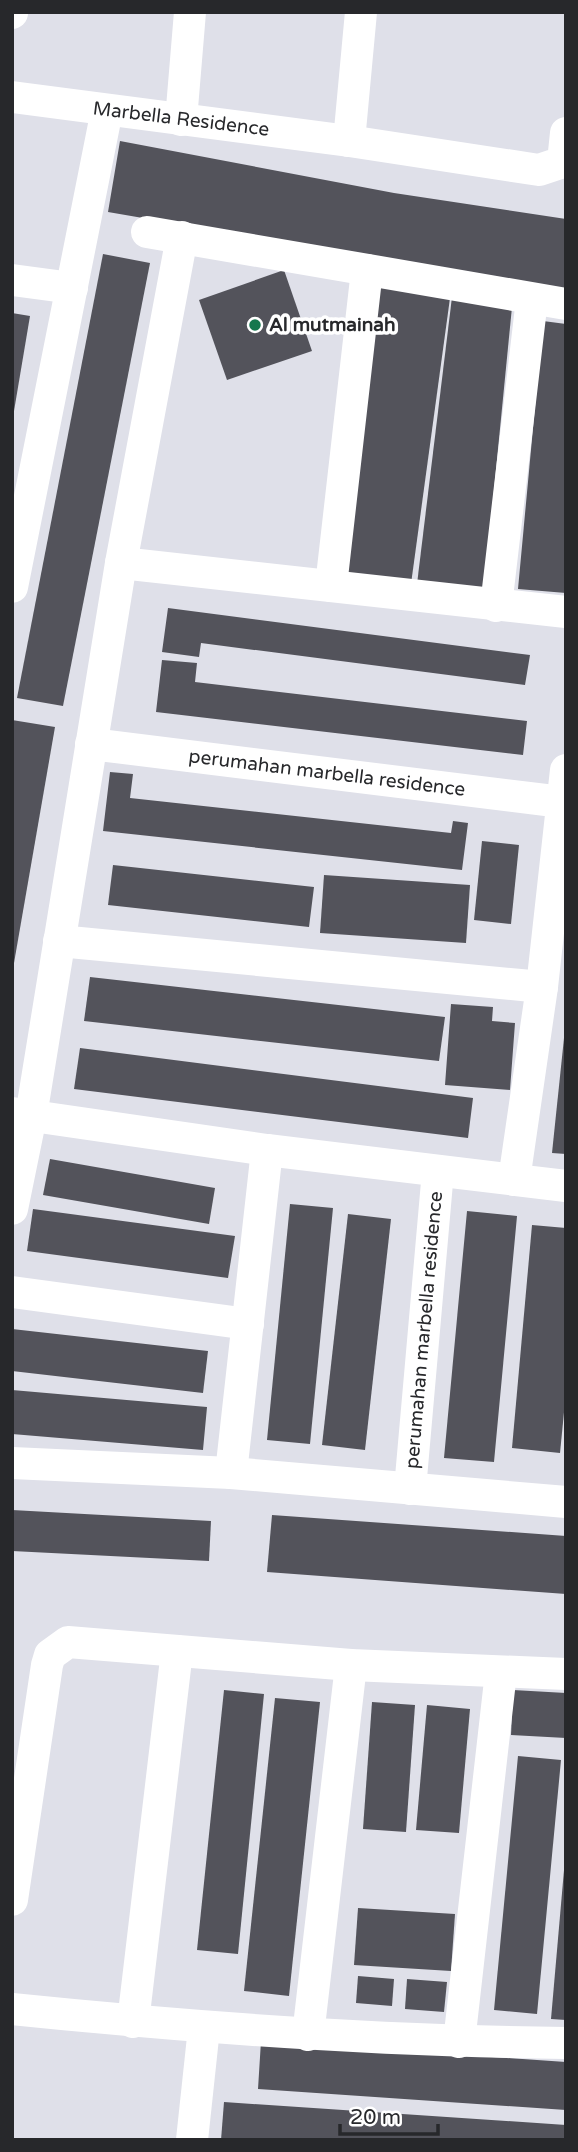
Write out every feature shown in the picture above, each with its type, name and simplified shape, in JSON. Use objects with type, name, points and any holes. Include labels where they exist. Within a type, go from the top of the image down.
[{"type":"street","points":[[181,120],[190,12]]},
{"type":"street","points":[[349,141],[361,12]]},
{"type":"street","name":"Marbella Residence","points":[[12,97],[349,141],[540,170],[563,162],[566,133]]},
{"type":"street","points":[[12,587],[107,110]]},
{"type":"street","points":[[147,232],[566,304]]},
{"type":"street","points":[[12,1209],[22,1115],[59,941],[121,563],[182,237]]},
{"type":"street","points":[[331,586],[367,270]]},
{"type":"street","points":[[12,280],[72,288]]},
{"type":"street","points":[[496,606],[532,299]]},
{"type":"street","points":[[121,563],[566,612]]},
{"type":"street","name":"perumahan marbella residence","points":[[91,744],[562,802]]},
{"type":"street","points":[[514,1180],[542,987],[559,895],[562,802],[566,770]]},
{"type":"street","points":[[59,941],[542,987]]},
{"type":"street","name":"perumahan marbella residence","points":[[22,1115],[267,1150],[566,1186]]},
{"type":"street","points":[[231,1473],[267,1150]]},
{"type":"street","name":"perumahan marbella residence","points":[[410,1489],[438,1171]]},
{"type":"street","points":[[12,1292],[248,1324]]},
{"type":"street","name":"perumahan marbella residence","points":[[12,1462],[231,1473],[566,1502]]},
{"type":"street","points":[[12,1900],[50,1655],[68,1642],[351,1665],[566,1674]]},
{"type":"street","points":[[132,2022],[177,1651]]},
{"type":"street","points":[[308,2035],[351,1665]]},
{"type":"street","points":[[458,2042],[501,1672]]},
{"type":"street","points":[[12,2009],[132,2022],[308,2035],[458,2042],[566,2043]]},
{"type":"street","points":[[192,2140],[204,2028]]},
{"type":"building","points":[[120,141],[394,193],[566,219],[566,291],[108,212]]},
{"type":"building","points":[[103,254],[150,263],[63,706],[17,698]]},
{"type":"building","name":"Al mutmainah","points":[[284,270],[312,351],[227,380],[199,300]]},
{"type":"building","points":[[380,285],[450,298],[411,584],[340,573]]},
{"type":"building","points":[[452,297],[512,307],[484,591],[417,584]]},
{"type":"building","points":[[12,313],[30,316],[14,411],[12,411]]},
{"type":"building","points":[[543,321],[566,324],[566,593],[518,589]]},
{"type":"building","points":[[168,608],[530,655],[525,685],[201,643],[199,657],[162,652]]},
{"type":"building","points":[[162,660],[197,663],[195,682],[527,721],[523,755],[156,712]]},
{"type":"building","points":[[12,720],[55,727],[14,963],[12,963]]},
{"type":"building","points":[[110,772],[133,774],[130,798],[451,833],[453,821],[468,823],[462,870],[103,831]]},
{"type":"building","points":[[482,841],[519,845],[511,924],[474,920]]},
{"type":"building","points":[[113,865],[314,887],[309,927],[108,905]]},
{"type":"building","points":[[324,875],[470,885],[466,943],[320,933]]},
{"type":"building","points":[[90,977],[445,1017],[439,1061],[84,1021]]},
{"type":"building","points":[[451,1004],[493,1007],[492,1021],[515,1023],[510,1090],[445,1085]]},
{"type":"building","points":[[566,1038],[566,1154],[552,1153]]},
{"type":"building","points":[[80,1048],[473,1098],[468,1138],[74,1089]]},
{"type":"building","points":[[50,1159],[215,1188],[209,1224],[43,1195]]},
{"type":"building","points":[[290,1204],[333,1208],[310,1444],[267,1440]]},
{"type":"building","points":[[33,1209],[235,1236],[228,1278],[27,1251]]},
{"type":"building","points":[[467,1211],[517,1216],[494,1462],[444,1458]]},
{"type":"building","points":[[348,1214],[391,1219],[365,1450],[322,1445]]},
{"type":"building","points":[[532,1225],[566,1228],[566,1392],[560,1453],[512,1448]]},
{"type":"building","points":[[12,1329],[208,1351],[203,1393],[12,1371]]},
{"type":"building","points":[[12,1390],[207,1407],[203,1450],[12,1434]]},
{"type":"building","points":[[12,1510],[211,1521],[209,1561],[12,1551]]},
{"type":"building","points":[[272,1515],[566,1536],[566,1594],[267,1572]]},
{"type":"building","points":[[224,1690],[264,1694],[238,1954],[197,1950]]},
{"type":"building","points":[[513,1690],[566,1693],[566,1738],[511,1735]]},
{"type":"building","points":[[275,1698],[320,1702],[289,1996],[244,1991]]},
{"type":"building","points":[[372,1702],[415,1705],[406,1832],[363,1829]]},
{"type":"building","points":[[427,1705],[470,1709],[459,1833],[416,1830]]},
{"type":"building","points":[[518,1756],[561,1760],[537,2014],[494,2010]]},
{"type":"building","points":[[566,1870],[566,2020],[551,2019]]},
{"type":"building","points":[[358,1908],[455,1914],[451,1971],[354,1965]]},
{"type":"building","points":[[358,1976],[394,1979],[392,2006],[356,2003]]},
{"type":"building","points":[[407,1979],[447,1982],[444,2012],[405,2009]]},
{"type":"building","points":[[261,2041],[566,2062],[566,2110],[258,2089]]},
{"type":"building","points":[[224,2102],[566,2125],[566,2140],[221,2140]]},
{"type":"place","name":"Al mutmainah","points":[[255,325]]}]
